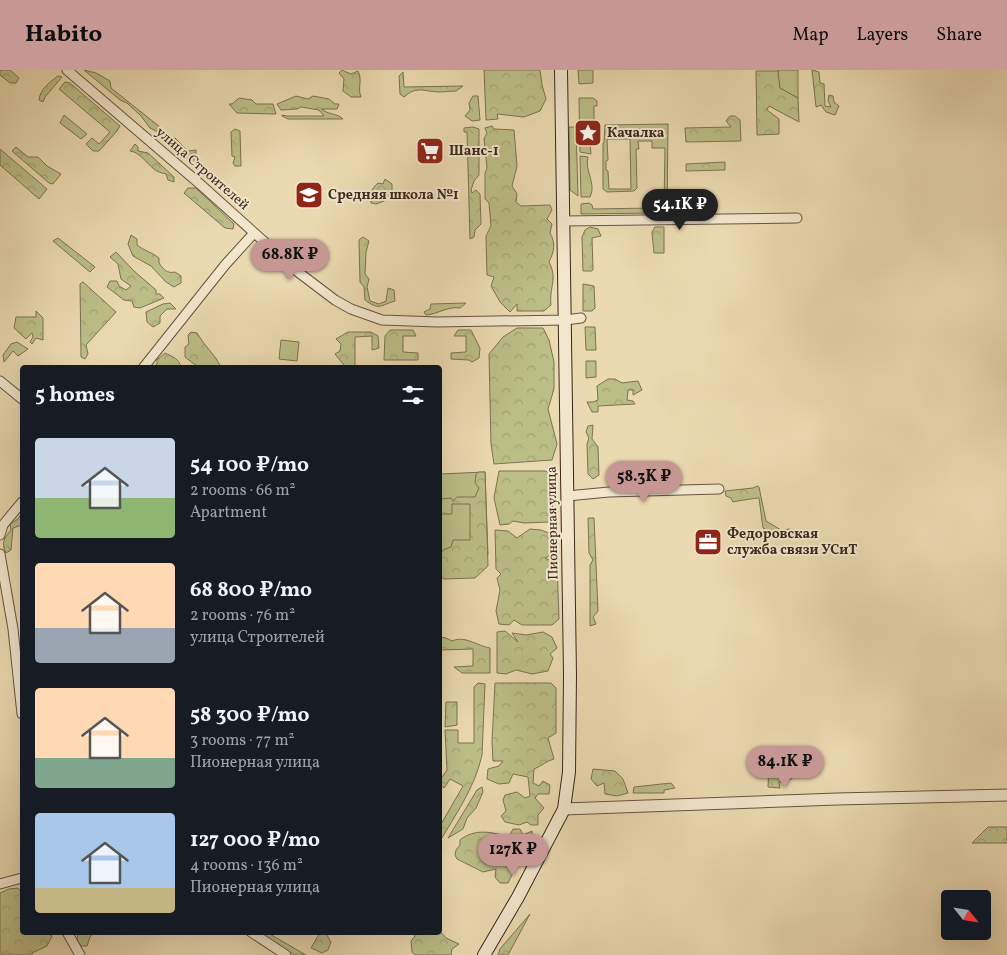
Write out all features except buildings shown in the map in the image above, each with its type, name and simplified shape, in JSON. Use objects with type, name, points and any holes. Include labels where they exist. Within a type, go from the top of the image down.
[{"type":"main road","name":"Пионерная улица","points":[[484,955],[518,897],[564,809],[569,772],[561,70]]},
{"type":"street","name":"улица Строителей","points":[[67,70],[298,272],[351,309],[376,319],[437,322],[565,320],[580,318]]},
{"type":"street","points":[[563,221],[797,218]]},
{"type":"street","points":[[145,365],[225,265],[254,233]]},
{"type":"street","points":[[0,381],[20,398]]},
{"type":"street","points":[[567,496],[609,492],[719,489]]},
{"type":"street","points":[[0,535],[3,525],[20,504]]},
{"type":"street","points":[[0,554],[1,575],[13,629],[20,695]]},
{"type":"street","points":[[564,809],[1007,795]]},
{"type":"street","points":[[0,884],[20,879]]},
{"type":"street","points":[[70,935],[80,955]]},
{"type":"street","points":[[256,935],[286,955]]},
{"type":"green space","points":[[0,70],[10,70],[19,78],[16,83],[10,83],[0,75]]},
{"type":"green space","points":[[84,70],[96,73],[110,81],[111,88],[160,127],[162,134],[150,128],[141,116],[127,103],[120,100]]},
{"type":"green space","points":[[342,70],[351,74],[358,71],[361,97],[351,97],[343,91],[344,79],[339,73]]},
{"type":"green space","points":[[484,70],[540,70],[546,99],[540,111],[524,117],[497,114],[498,119],[486,120]]},
{"type":"green space","points":[[578,70],[593,70],[593,83],[579,84]]},
{"type":"green space","points":[[778,70],[798,70],[798,98],[779,88]]},
{"type":"green space","points":[[812,70],[819,72],[820,83],[824,84],[825,106],[831,107],[828,101],[829,95],[833,96],[834,102],[839,106],[835,115],[826,112],[821,105],[816,107]]},
{"type":"green space","points":[[756,71],[778,71],[780,88],[798,98],[799,122],[769,106],[767,110],[779,119],[779,134],[757,135]]},
{"type":"green space","points":[[403,72],[404,87],[463,86],[456,91],[417,90],[404,97],[400,94],[399,76]]},
{"type":"green space","points":[[58,76],[62,77],[43,102],[39,100],[43,89]]},
{"type":"green space","points":[[65,82],[70,83],[120,126],[99,151],[93,151],[86,144],[92,138],[99,144],[110,132],[59,89]]},
{"type":"green space","points":[[296,96],[308,99],[313,96],[329,99],[335,104],[339,104],[337,109],[322,109],[343,119],[288,119],[282,116],[324,116],[319,110],[301,107],[281,110],[277,104]]},
{"type":"green space","points":[[473,96],[478,96],[480,120],[472,121],[465,116],[470,110],[469,103]]},
{"type":"green space","points":[[239,98],[252,100],[256,104],[273,104],[276,114],[237,113],[229,104],[232,104]]},
{"type":"green space","points":[[579,98],[593,98],[597,101],[597,106],[594,106],[594,124],[599,125],[600,144],[590,144],[591,154],[580,152]]},
{"type":"green space","points":[[64,115],[87,134],[81,139],[60,123]]},
{"type":"green space","points":[[730,116],[735,116],[740,120],[741,141],[686,142],[685,128],[731,127],[726,121]]},
{"type":"green space","points":[[668,124],[667,213],[662,213],[664,205],[665,148],[652,148],[652,141],[638,141],[639,149],[636,149],[637,188],[634,191],[607,192],[603,189],[605,125]],"holes":[[[607,139],[630,139],[631,189],[609,189],[608,171],[606,170],[606,161],[608,160]]]},
{"type":"green space","points":[[492,126],[494,129],[514,130],[517,166],[512,186],[517,194],[516,202],[521,206],[550,205],[552,210],[547,219],[552,224],[550,233],[554,244],[549,262],[553,273],[551,305],[544,311],[517,311],[517,304],[510,312],[500,302],[491,286],[494,277],[487,275],[486,236],[491,226],[489,203],[485,199],[485,173],[487,168],[484,139],[487,133],[485,128]]},
{"type":"green space","points":[[473,127],[479,129],[479,175],[474,181],[471,190],[472,193],[476,190],[480,194],[481,224],[475,230],[474,237],[470,239],[467,132],[464,132],[464,128]]},
{"type":"green space","points":[[569,127],[576,127],[578,196],[570,190]]},
{"type":"green space","points":[[235,129],[240,131],[241,166],[235,166],[233,163],[235,157],[232,156],[231,132]]},
{"type":"green space","points":[[175,138],[188,151],[196,150],[196,160],[184,157],[183,151],[178,150],[167,140]]},
{"type":"green space","points":[[135,144],[138,147],[138,151],[148,153],[174,177],[174,182],[168,180],[166,174],[155,170],[137,153],[130,151]]},
{"type":"green space","points":[[16,147],[28,157],[38,157],[47,166],[61,174],[53,184],[49,183],[12,151]]},
{"type":"green space","points":[[0,149],[47,189],[39,199],[0,165]]},
{"type":"green space","points":[[580,156],[588,157],[587,162],[592,187],[590,197],[581,197]]},
{"type":"green space","points":[[725,162],[725,170],[686,171],[686,164]]},
{"type":"green space","points":[[385,179],[392,184],[392,198],[376,204],[371,203],[372,189],[378,183],[383,184]]},
{"type":"green space","points":[[188,188],[196,188],[234,224],[233,229],[225,228],[184,193]]},
{"type":"green space","points":[[589,203],[593,209],[654,208],[654,213],[581,214],[581,204]]},
{"type":"green space","points":[[590,227],[598,229],[601,236],[592,238],[592,271],[583,271],[582,237],[585,230]]},
{"type":"green space","points":[[655,227],[664,227],[664,253],[654,253],[652,232]]},
{"type":"green space","points":[[131,235],[137,239],[137,245],[159,258],[159,263],[162,267],[181,276],[181,283],[174,287],[166,282],[151,266],[133,256],[128,244]]},
{"type":"green space","points":[[363,237],[369,241],[366,252],[365,274],[369,279],[367,287],[370,301],[379,304],[386,301],[388,288],[394,290],[395,301],[377,306],[365,300],[364,287],[360,282],[359,240]]},
{"type":"green space","points":[[58,238],[95,267],[90,272],[53,241]]},
{"type":"green space","points":[[116,252],[156,290],[156,294],[160,294],[164,298],[140,308],[134,307],[132,301],[124,300],[107,287],[110,281],[117,281],[119,286],[126,290],[131,286],[121,279],[118,264],[110,257]]},
{"type":"green space","points":[[83,282],[116,312],[86,345],[88,354],[85,359],[81,357],[80,284]]},
{"type":"green space","points":[[583,284],[594,286],[595,308],[592,311],[583,311]]},
{"type":"green space","points":[[170,303],[176,309],[167,309],[160,316],[160,323],[153,327],[147,322],[146,312],[163,304]]},
{"type":"green space","points":[[466,303],[460,308],[451,308],[426,315],[424,312],[430,309],[431,304]]},
{"type":"green space","points":[[36,311],[43,318],[43,340],[36,338],[32,344],[30,342],[33,337],[32,333],[26,339],[14,328],[16,317],[36,317]]},
{"type":"green space","points":[[585,327],[595,327],[596,350],[586,350]]},
{"type":"green space","points":[[517,328],[543,328],[549,340],[554,362],[554,389],[548,409],[557,444],[552,460],[494,464],[491,444],[489,354],[503,337]]},
{"type":"green space","points":[[390,330],[413,330],[416,336],[403,336],[403,352],[418,353],[418,360],[384,360],[385,336]]},
{"type":"green space","points":[[458,330],[471,330],[480,348],[479,358],[472,362],[469,360],[451,359],[451,353],[466,352],[466,336],[454,336]]},
{"type":"green space","points":[[191,332],[197,333],[220,365],[195,365],[185,357],[185,347],[189,344],[188,335]]},
{"type":"green space","points":[[348,332],[371,332],[378,336],[379,348],[372,350],[372,336],[355,337],[355,365],[344,365],[335,354],[340,351],[341,344],[336,339]]},
{"type":"green space","points":[[281,340],[299,342],[297,361],[279,359]]},
{"type":"green space","points":[[17,342],[28,349],[18,356],[13,351],[4,362],[3,355],[11,344]]},
{"type":"green space","points":[[165,353],[177,360],[180,365],[156,365],[157,360]]},
{"type":"green space","points":[[586,361],[596,361],[596,377],[586,378]]},
{"type":"green space","points":[[608,379],[615,379],[622,383],[638,381],[642,390],[633,395],[633,390],[628,390],[627,400],[633,401],[635,404],[598,406],[598,412],[592,412],[587,402],[598,400],[597,386]]},
{"type":"green space","points":[[593,425],[592,439],[598,447],[599,475],[593,479],[588,474],[587,444],[589,438],[586,432],[588,426]]},
{"type":"green space","points":[[499,471],[546,471],[553,477],[554,495],[550,522],[524,523],[513,521],[509,524],[500,525],[494,498]]},
{"type":"green space","points":[[485,472],[488,555],[442,563],[442,474]]},
{"type":"green space","points":[[485,472],[488,566],[475,578],[444,579],[442,578],[443,550],[451,547],[453,540],[470,540],[470,504],[452,504],[452,514],[442,514],[442,499],[451,498],[453,501],[457,497],[475,497],[479,488],[475,483],[476,474]]},
{"type":"green space","points":[[759,487],[766,521],[781,530],[790,529],[792,534],[773,534],[763,528],[759,498],[733,502],[731,498],[726,496],[725,491]]},
{"type":"green space","points":[[20,516],[20,526],[13,528],[11,550],[6,553],[4,549],[5,538],[11,530],[10,524]]},
{"type":"green space","points":[[588,518],[594,518],[598,611],[593,617],[596,624],[590,626],[590,565],[593,560],[589,553]]},
{"type":"green space","points":[[530,529],[541,530],[556,536],[556,553],[545,558],[557,564],[559,619],[552,625],[522,625],[514,620],[509,625],[499,624],[496,611],[500,590],[497,578],[501,574],[496,569],[495,530],[508,531],[517,538]]},
{"type":"green space","points":[[505,631],[518,642],[512,633],[526,635],[543,632],[552,637],[557,648],[550,654],[553,658],[548,671],[532,674],[516,670],[506,674],[497,673],[497,632]]},
{"type":"green space","points":[[442,637],[452,641],[462,639],[490,648],[490,673],[462,673],[454,667],[473,666],[473,649],[442,650]]},
{"type":"green space","points":[[478,683],[485,684],[482,755],[470,789],[442,838],[442,823],[463,786],[450,779],[444,788],[442,786],[442,777],[447,770],[445,730],[458,730],[458,743],[474,743],[474,687]]},
{"type":"green space","points":[[495,683],[551,683],[556,688],[556,733],[548,738],[554,759],[534,769],[533,783],[539,786],[543,781],[550,785],[549,794],[538,794],[535,798],[544,808],[538,815],[538,825],[531,825],[527,822],[519,825],[505,822],[501,816],[506,811],[503,800],[505,795],[517,792],[525,798],[530,796],[528,777],[513,774],[509,783],[499,784],[487,779],[488,769],[499,766],[503,761],[493,761]]},
{"type":"green space","points":[[446,702],[457,702],[457,725],[445,727]]},
{"type":"green space","points":[[769,764],[791,764],[797,766],[795,776],[786,782],[779,782],[780,788],[768,787]]},
{"type":"green space","points":[[593,769],[615,771],[623,779],[628,793],[617,796],[605,794],[604,783],[597,786],[591,779]]},
{"type":"green space","points":[[671,783],[675,788],[664,790],[664,793],[633,793],[634,787]]},
{"type":"green space","points":[[482,787],[483,792],[476,808],[467,818],[463,829],[448,838],[477,790]]},
{"type":"green space","points":[[988,827],[1007,827],[1007,843],[972,843]]},
{"type":"green space","points":[[513,829],[520,829],[523,835],[532,831],[532,839],[529,848],[523,851],[524,856],[508,883],[500,883],[495,877],[496,869],[483,872],[457,859],[455,855],[460,845],[460,840],[466,836],[484,832],[509,837]]},
{"type":"green space","points":[[18,888],[20,891],[20,935],[52,936],[47,946],[32,953],[32,955],[0,955],[0,893]]},
{"type":"green space","points":[[530,914],[508,955],[498,955],[500,949]]},
{"type":"green space","points":[[442,933],[446,938],[459,944],[452,949],[451,955],[415,955],[412,952],[411,941],[415,936],[442,935]]},
{"type":"green space","points":[[78,935],[92,935],[87,946],[81,946],[77,940]]},
{"type":"green space","points":[[264,935],[271,935],[306,955],[294,955]]},
{"type":"green space","points":[[318,935],[327,935],[331,942],[328,950],[322,953],[311,948]]},
{"type":"place","name":"Качалка","points":[[588,133]]},
{"type":"place","name":"Шанс-1","points":[[430,151]]},
{"type":"place","name":"Средняя школа №1","points":[[309,195]]},
{"type":"place","name":"Федоровская служба связи УСиТ","points":[[708,542]]}]
